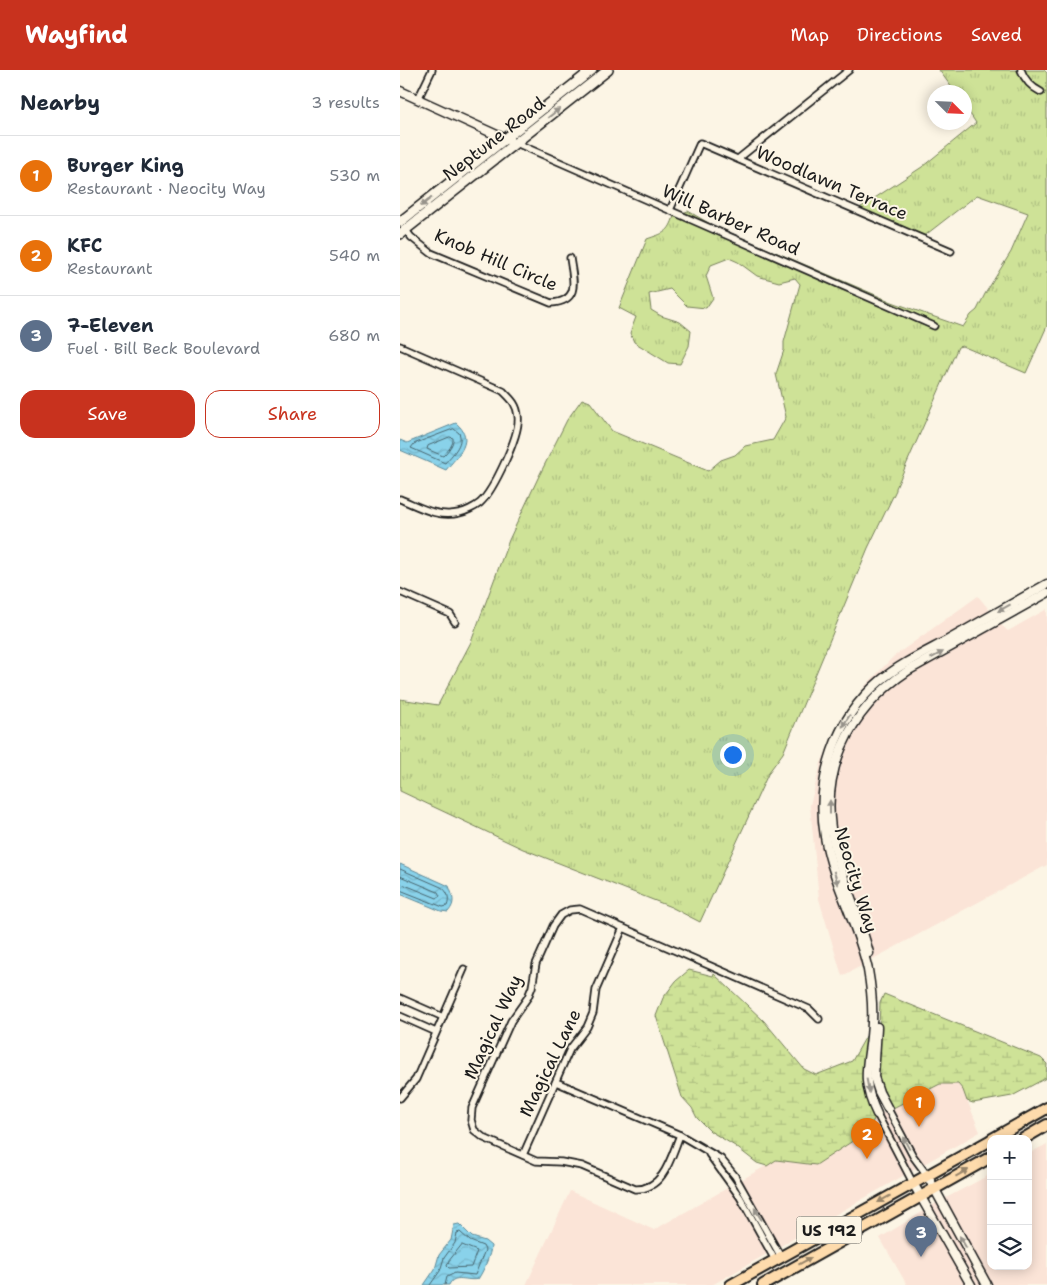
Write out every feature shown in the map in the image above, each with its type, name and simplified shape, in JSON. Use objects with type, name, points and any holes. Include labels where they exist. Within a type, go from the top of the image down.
[{"type":"highway","name":"US 192","points":[[998,1135],[1047,1108]]},
{"type":"highway","points":[[1030,1135],[1047,1125]]},
{"type":"highway","name":"US 192","points":[[731,1285],[987,1141]]},
{"type":"highway","name":"US 192","points":[[763,1285],[987,1159]]},
{"type":"main road","name":"Neptune Road","points":[[402,229],[504,139],[592,70]]},
{"type":"main road","name":"Neptune Road","points":[[402,229],[516,143],[608,70]]},
{"type":"street","points":[[418,99],[432,70]]},
{"type":"street","points":[[738,159],[849,70]]},
{"type":"street","points":[[1021,70],[1023,77],[1031,86],[1041,92]]},
{"type":"street","points":[[400,91],[516,143]]},
{"type":"street","name":"Will Barber Road","points":[[516,143],[934,326]]},
{"type":"street","name":"Woodlawn Terrace","points":[[670,210],[700,143],[951,251]]},
{"type":"street","name":"Knob Hill Circle","points":[[402,229],[431,253],[551,303],[562,302],[572,293],[574,284],[570,258]]},
{"type":"street","points":[[400,346],[503,391],[514,402],[519,418],[516,436],[497,480],[480,503],[459,513],[436,514],[400,498]]},
{"type":"street","name":"Neocity Way","points":[[877,1114],[866,1081],[872,1022],[868,974],[863,951],[844,902],[828,851],[822,814],[823,784],[833,746],[849,715],[894,671],[1047,584]]},
{"type":"street","points":[[400,592],[450,614],[455,622]]},
{"type":"street","name":"Neocity Way","points":[[888,1109],[874,1077],[877,1007],[872,969],[831,828],[832,779],[841,748],[872,694],[909,670],[1047,593]]},
{"type":"street","points":[[970,627],[975,634]]},
{"type":"street","name":"Magical Way","points":[[680,1135],[662,1177],[655,1184],[645,1189],[635,1189],[582,1166],[562,1162],[536,1161],[484,1138],[474,1130],[471,1120],[472,1108],[511,1021],[528,997],[532,987],[536,964],[553,926],[561,915],[570,910],[580,909],[809,1009],[819,1019]]},
{"type":"street","name":"Magical Lane","points":[[523,1155],[570,1049],[587,1026],[593,1013],[596,990],[624,928]]},
{"type":"street","points":[[400,1098],[416,1078],[464,969]]},
{"type":"street","points":[[400,998],[443,1017]]},
{"type":"street","points":[[400,1016],[436,1032]]},
{"type":"street","points":[[556,1082],[680,1135],[721,1159],[735,1176],[778,1259]]},
{"type":"street","points":[[888,1109],[987,1285]]},
{"type":"street","points":[[877,1114],[920,1196],[971,1285]]},
{"type":"shaded area","points":[[978,596],[991,612],[892,668],[838,729],[830,745],[820,783],[819,813],[825,852],[863,965],[842,976],[819,899],[810,805],[821,763],[837,727],[866,685],[893,657]]},
{"type":"shaded area","points":[[1047,609],[1047,865],[873,959],[841,857],[834,828],[835,780],[844,750],[859,720],[878,698],[911,673],[1000,624],[1008,631]]},
{"type":"shaded area","points":[[940,1084],[958,1084],[963,1090],[980,1132],[712,1285],[526,1285],[570,1191],[654,1230],[776,1160],[816,1165],[868,1131],[875,1117],[881,1116],[886,1111],[887,1113],[891,1111],[891,1109]]},
{"type":"shaded area","points":[[1047,1144],[1047,1285],[992,1285],[944,1199],[987,1176],[987,1270],[1032,1270],[1032,1152]]},
{"type":"shaded area","points":[[938,1202],[983,1285],[974,1285],[930,1207]]},
{"type":"shaded area","points":[[925,1210],[968,1285],[907,1285],[880,1238]]},
{"type":"green space","points":[[939,70],[1044,70],[1047,73],[1047,326],[1026,373],[962,346],[958,347],[896,490],[868,548],[783,753],[769,772],[700,922],[671,907],[523,849],[400,791],[400,699],[438,705],[471,642],[509,540],[538,478],[567,420],[582,399],[590,402],[612,431],[708,471],[721,460],[735,455],[745,446],[773,440],[786,417],[776,374],[784,350],[784,342],[800,284],[795,278],[779,282],[757,276],[738,262],[729,258],[711,265],[706,276],[713,298],[706,308],[687,306],[670,289],[649,294],[651,310],[661,316],[680,322],[691,331],[689,346],[680,364],[668,363],[634,342],[630,333],[636,317],[619,308],[647,239],[665,232],[674,216],[688,211],[712,225],[892,302],[963,327],[977,310],[1011,252],[1028,213],[977,195],[919,240],[855,211],[922,167],[967,130],[972,130],[972,126],[976,123],[972,117],[972,85],[950,85]]},
{"type":"green space","points":[[689,970],[713,976],[714,974],[764,1021],[804,1069],[816,1075],[852,1061],[869,1031],[863,1077],[875,1117],[868,1131],[816,1165],[776,1160],[767,1166],[757,1163],[735,1146],[710,1131],[697,1118],[692,1108],[682,1097],[656,1016],[663,998],[676,981]]},
{"type":"green space","points":[[884,994],[1041,1058],[1047,1064],[1046,1078],[1012,1096],[973,1103],[967,1101],[963,1090],[958,1084],[940,1084],[891,1109],[877,1077],[880,1003]]},
{"type":"water","points":[[456,423],[465,435],[465,441],[460,453],[446,470],[400,450],[400,440],[407,443]]},
{"type":"water","points":[[400,864],[449,886],[453,897],[451,909],[448,912],[441,911],[400,894]]},
{"type":"water","points":[[459,1224],[472,1237],[485,1241],[491,1246],[480,1276],[474,1280],[454,1279],[449,1285],[424,1285],[435,1269],[439,1255],[451,1240],[454,1225]]},
{"type":"place","name":"Burger King","points":[[919,1127]]},
{"type":"place","name":"KFC","points":[[867,1159]]},
{"type":"place","name":"7-Eleven","points":[[921,1257]]}]
